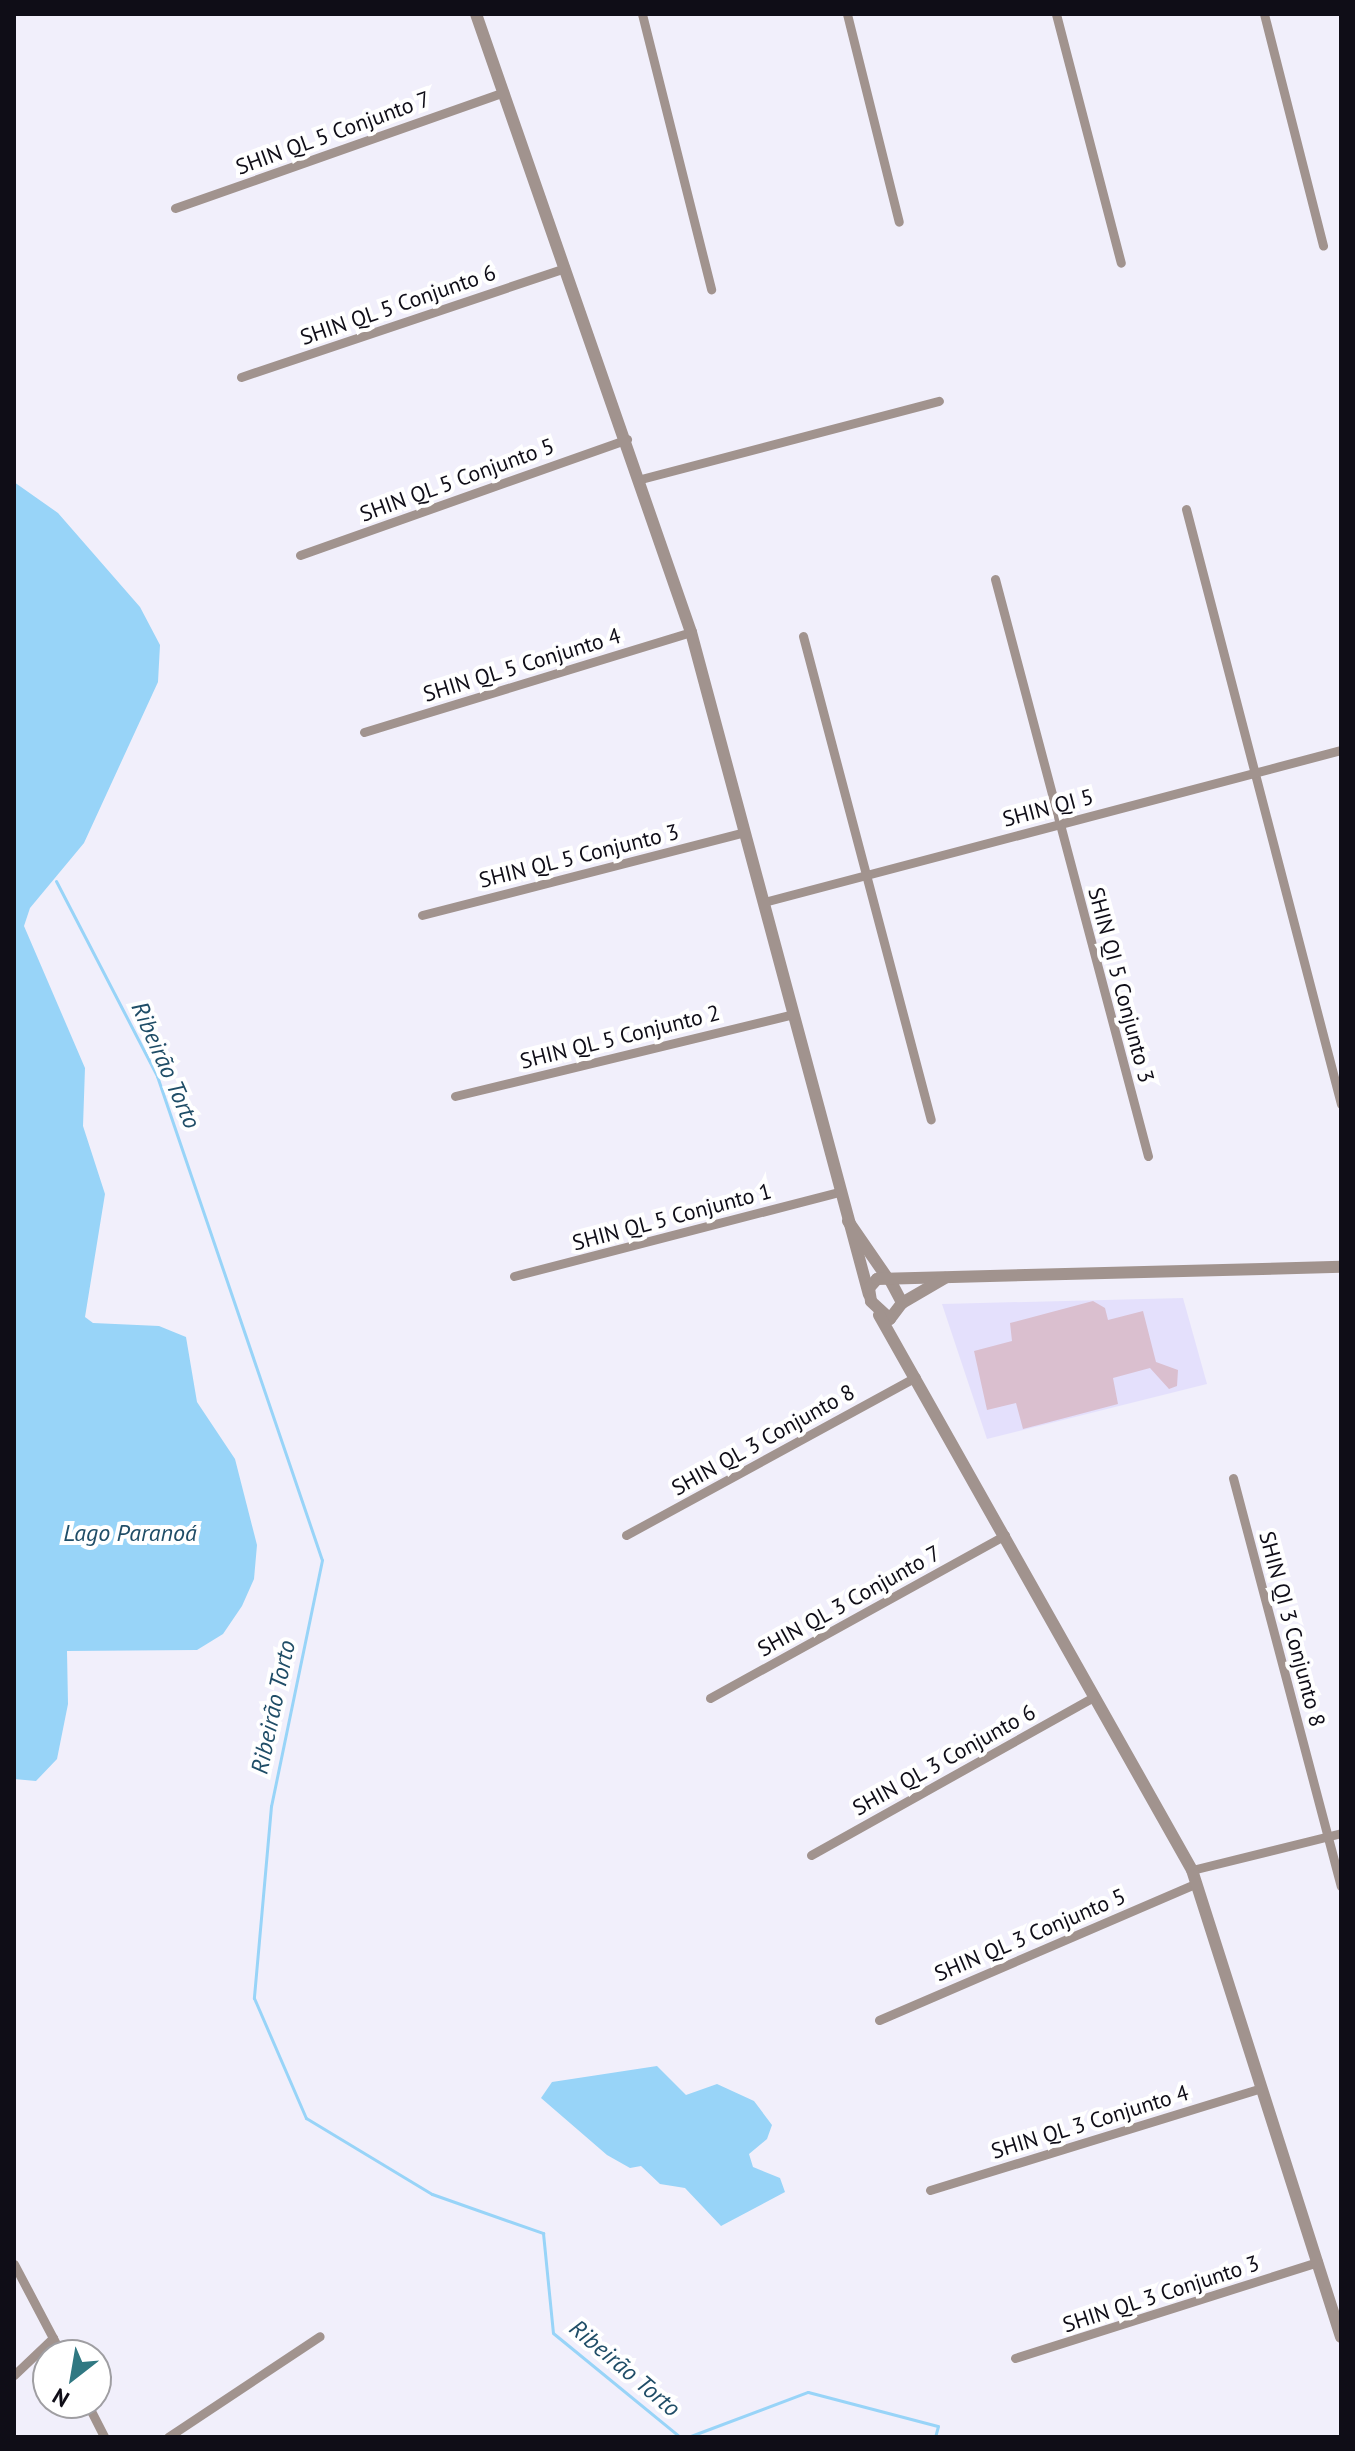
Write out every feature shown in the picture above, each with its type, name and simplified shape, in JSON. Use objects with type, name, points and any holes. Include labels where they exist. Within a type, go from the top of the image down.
[{"type":"street","points":[[476,14],[641,479],[691,632],[869,1295],[1194,1877],[1341,2337]]},
{"type":"street","points":[[642,14],[711,289]]},
{"type":"street","points":[[847,14],[899,222]]},
{"type":"street","points":[[1056,14],[1121,263]]},
{"type":"street","points":[[1264,14],[1323,246]]},
{"type":"street","name":"SHIN QL 5 Conjunto 7","points":[[175,208],[504,92]]},
{"type":"street","name":"SHIN QL 5 Conjunto 6","points":[[241,377],[565,268]]},
{"type":"street","points":[[641,479],[939,401]]},
{"type":"street","name":"SHIN QL 5 Conjunto 5","points":[[300,555],[627,439]]},
{"type":"street","points":[[1186,509],[1257,772],[1341,1104]]},
{"type":"street","name":"SHIN QI 5 Conjunto 3","points":[[995,579],[1148,1156]]},
{"type":"street","name":"SHIN QL 5 Conjunto 4","points":[[364,732],[691,632]]},
{"type":"street","points":[[803,636],[931,1119]]},
{"type":"street","name":"SHIN QI 5","points":[[764,902],[1341,750]]},
{"type":"street","name":"SHIN QL 5 Conjunto 3","points":[[422,915],[745,832]]},
{"type":"street","name":"SHIN QL 5 Conjunto 2","points":[[455,1096],[793,1014]]},
{"type":"street","name":"SHIN QL 5 Conjunto 1","points":[[514,1276],[839,1192]]},
{"type":"street","points":[[846,1218],[902,1303]]},
{"type":"street","points":[[869,1295],[872,1282],[889,1280],[1341,1267]]},
{"type":"street","points":[[908,1363],[896,1317],[902,1303],[945,1278]]},
{"type":"street","points":[[879,1315],[896,1317]]},
{"type":"street","name":"SHIN QL 3 Conjunto 8","points":[[626,1535],[916,1377]]},
{"type":"street","name":"SHIN QI 3 Conjunto 8","points":[[1233,1478],[1341,1886]]},
{"type":"street","name":"SHIN QL 3 Conjunto 7","points":[[710,1698],[1005,1535]]},
{"type":"street","name":"SHIN QL 3 Conjunto 6","points":[[811,1855],[1094,1697]]},
{"type":"street","name":"SHIN QL 3 Conjunto 5","points":[[879,2020],[1194,1877],[1341,1833]]},
{"type":"street","name":"SHIN QL 3 Conjunto 4","points":[[930,2190],[1261,2088]]},
{"type":"street","name":"SHIN QL 3 Conjunto 3","points":[[1015,2358],[1318,2262]]},
{"type":"street","points":[[14,2264],[53,2338],[14,2375]]},
{"type":"street","points":[[168,2437],[320,2336]]},
{"type":"street","points":[[95,2419],[104,2437]]},
{"type":"shaded area","points":[[1183,1298],[1207,1384],[987,1439],[942,1304]]},
{"type":"water","name":"Lago Paranoá","points":[[14,482],[58,513],[140,607],[160,645],[158,682],[84,843],[30,908],[24,926],[85,1068],[83,1126],[105,1194],[85,1317],[93,1323],[159,1326],[186,1337],[197,1402],[235,1459],[257,1545],[254,1579],[242,1606],[223,1634],[197,1650],[67,1651],[68,1704],[57,1759],[36,1781],[14,1779]]},
{"type":"water","points":[[657,2066],[686,2095],[717,2084],[754,2101],[772,2125],[767,2139],[749,2154],[753,2167],[780,2178],[785,2192],[721,2226],[685,2188],[660,2184],[641,2166],[630,2168],[607,2155],[541,2098],[552,2082]]},
{"type":"building","points":[[1093,1301],[1105,1308],[1108,1320],[1143,1311],[1156,1362],[1178,1370],[1177,1386],[1169,1389],[1150,1368],[1113,1378],[1118,1404],[1023,1429],[1016,1403],[987,1410],[974,1351],[1012,1341],[1010,1323]]},
{"type":"waterway","name":"Ribeirão Torto","points":[[56,881],[157,1076],[322,1560],[271,1806],[254,1998],[306,2118],[432,2194],[543,2233],[553,2333],[680,2437]]},
{"type":"waterway","name":"Ribeirão Torto","points":[[688,2437],[808,2392],[938,2426],[935,2437]]}]
